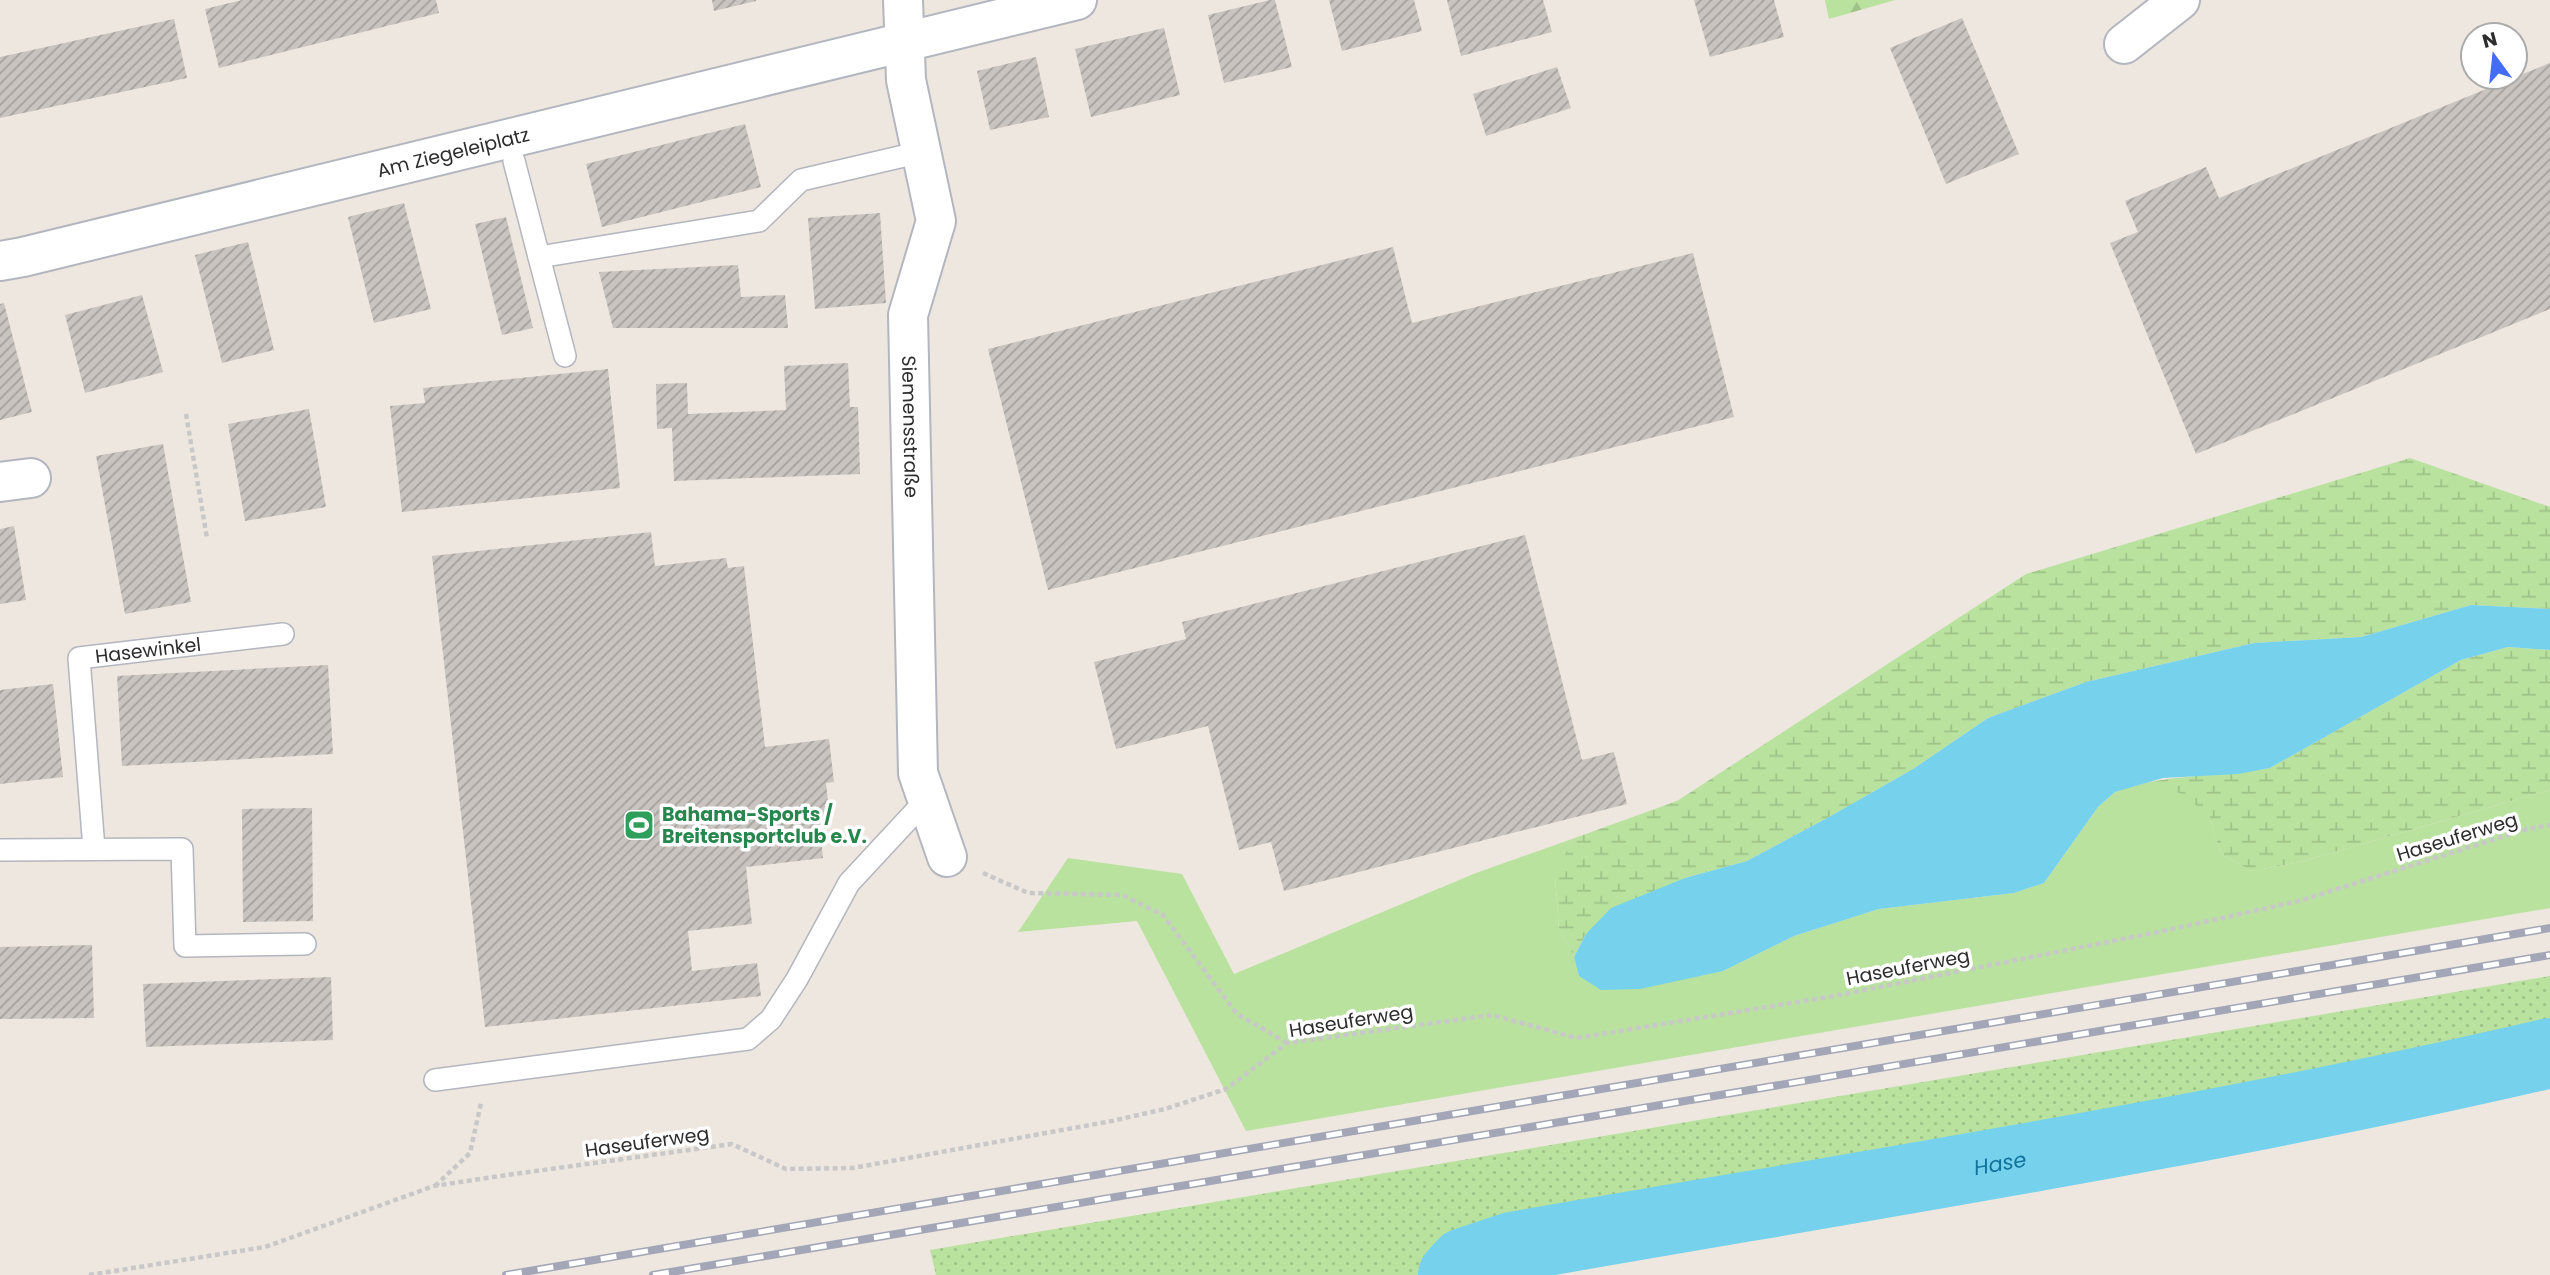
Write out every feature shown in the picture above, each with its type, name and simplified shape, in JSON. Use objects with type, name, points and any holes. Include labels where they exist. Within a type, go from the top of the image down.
[{"type":"street","name":"Siemensstraße","points":[[903,0],[906,79],[936,221],[908,315],[918,773],[947,857]]},
{"type":"street","name":"Am Ziegeleiplatz","points":[[0,261],[1077,0]]},
{"type":"street","points":[[2123,44],[2180,0]]},
{"type":"lane","points":[[540,257],[759,221],[801,180],[921,152]]},
{"type":"lane","points":[[514,161],[565,356]]},
{"type":"lane","name":"Hasewinkel","points":[[94,849],[79,658],[283,635]]},
{"type":"lane","points":[[435,1080],[748,1039],[771,1018],[797,979],[849,883],[927,799]]},
{"type":"lane","points":[[0,850],[182,849],[185,946],[305,944]]},
{"type":"path","points":[[186,414],[207,538]]},
{"type":"path","name":"Haseuferweg","points":[[89,1275],[265,1247],[434,1186],[732,1144],[786,1168],[853,1168],[1112,1121],[1165,1110],[1226,1089],[1287,1043],[1492,1015],[1577,1038],[1834,996],[2163,931],[2299,901],[2550,825]]},
{"type":"path","points":[[947,857],[1028,893],[1122,895],[1163,915],[1237,1014],[1287,1043]]},
{"type":"path","points":[[434,1186],[470,1153],[487,1073]]},
{"type":"green space","points":[[1825,0],[1895,0],[1829,19]]},
{"type":"green space","points":[[2410,458],[2550,507],[2550,609],[2471,605],[2361,637],[2254,643],[2086,682],[1988,718],[1913,769],[1747,861],[1685,878],[1586,934],[1574,957],[1559,929],[1555,875],[1572,839],[1677,801],[2026,574]]},
{"type":"green space","points":[[2508,647],[2550,650],[2550,790],[2300,862],[2251,871],[2221,854],[2209,816],[2163,786],[2133,786],[2167,779],[2270,768],[2461,660]]},
{"type":"green space","points":[[2133,786],[2163,786],[2184,795],[2209,816],[2221,854],[2251,871],[2300,862],[2550,790],[2550,908],[1246,1131],[1137,921],[1018,932],[1068,858],[1182,874],[1234,974],[1476,873],[1572,839],[1555,876],[1559,929],[1574,957],[1579,975],[1723,971],[1794,936],[1879,909],[2014,893],[2044,883],[2098,807],[2115,792]]},
{"type":"green space","points":[[2550,976],[2550,1053],[2421,1082],[2162,1133],[1512,1247],[1464,1263],[1453,1275],[936,1275],[930,1250]]},
{"type":"water","points":[[2471,605],[2550,609],[2550,650],[2508,647],[2461,660],[2270,768],[2238,774],[2163,778],[2115,792],[2098,807],[2044,883],[2014,893],[1879,909],[1794,936],[1723,971],[1640,989],[1601,990],[1579,976],[1574,957],[1586,934],[1611,908],[1685,878],[1747,861],[1913,769],[1988,718],[2086,682],[2254,643],[2361,637]]},
{"type":"building","points":[[242,0],[436,0],[439,13],[219,68],[205,9]]},
{"type":"building","points":[[712,0],[756,0],[756,1],[714,11]]},
{"type":"building","points":[[1275,0],[1292,67],[1224,83],[1208,15]]},
{"type":"building","points":[[1329,0],[1414,0],[1422,31],[1342,51]]},
{"type":"building","points":[[1447,0],[1543,0],[1552,32],[1461,56]]},
{"type":"building","points":[[1694,0],[1774,0],[1784,37],[1710,57]]},
{"type":"building","points":[[1962,18],[2019,154],[1946,184],[1890,48]]},
{"type":"building","points":[[174,19],[187,78],[0,118],[0,57]]},
{"type":"building","points":[[1164,28],[1180,95],[1091,117],[1075,49]]},
{"type":"building","points":[[1036,57],[1049,117],[990,130],[977,71]]},
{"type":"building","points":[[2550,63],[2550,309],[2196,454],[2110,243],[2138,232],[2125,201],[2206,167],[2219,198],[2481,91],[2529,91],[2529,72]]},
{"type":"building","points":[[1557,67],[1571,108],[1486,136],[1473,94]]},
{"type":"building","points":[[745,124],[761,187],[602,227],[586,164]]},
{"type":"building","points":[[404,203],[431,309],[374,323],[348,217]]},
{"type":"building","points":[[880,213],[886,303],[815,309],[808,218]]},
{"type":"building","points":[[506,217],[533,328],[502,335],[475,224]]},
{"type":"building","points":[[248,242],[274,350],[222,363],[195,255]]},
{"type":"building","points":[[1393,247],[1412,323],[1693,253],[1734,417],[1048,590],[988,349]]},
{"type":"building","points":[[738,265],[741,297],[785,295],[788,328],[613,328],[599,272]]},
{"type":"building","points":[[142,295],[163,372],[85,393],[65,315]]},
{"type":"building","points":[[4,303],[32,412],[0,420],[0,304]]},
{"type":"building","points":[[848,363],[850,407],[858,407],[860,474],[674,481],[672,428],[657,429],[656,384],[687,383],[688,414],[786,410],[784,366]]},
{"type":"building","points":[[608,369],[620,488],[402,512],[390,406],[425,403],[423,388]]},
{"type":"building","points":[[309,409],[326,507],[245,521],[228,424]]},
{"type":"building","points":[[163,444],[191,602],[125,614],[96,456]]},
{"type":"building","points":[[14,526],[26,600],[0,604],[0,529]]},
{"type":"building","points":[[651,532],[655,566],[726,558],[728,568],[744,566],[765,747],[829,739],[834,782],[826,783],[830,820],[819,821],[823,858],[746,867],[752,924],[688,931],[692,971],[757,963],[761,996],[485,1027],[432,556]]},
{"type":"building","points":[[1525,535],[1582,760],[1614,752],[1627,804],[1284,891],[1271,842],[1239,850],[1208,726],[1116,749],[1094,662],[1186,639],[1182,622]]},
{"type":"building","points":[[328,665],[333,754],[122,766],[117,676]]},
{"type":"building","points":[[53,684],[63,777],[0,784],[0,690]]},
{"type":"building","points":[[312,808],[313,921],[243,922],[242,809]]},
{"type":"building","points":[[92,945],[94,1018],[0,1019],[0,947]]},
{"type":"building","points":[[331,977],[333,1040],[146,1047],[143,984]]},
{"type":"waterway","name":"Hase","points":[[1453,1275],[1464,1263],[1512,1247],[2162,1133],[2421,1082],[2550,1053]]},
{"type":"railway","points":[[506,1275],[2550,928]]},
{"type":"railway","points":[[653,1275],[2550,955]]},
{"type":"place","name":"Bahama-Sports / Breitensportclub e.V.","points":[[639,825]]}]
